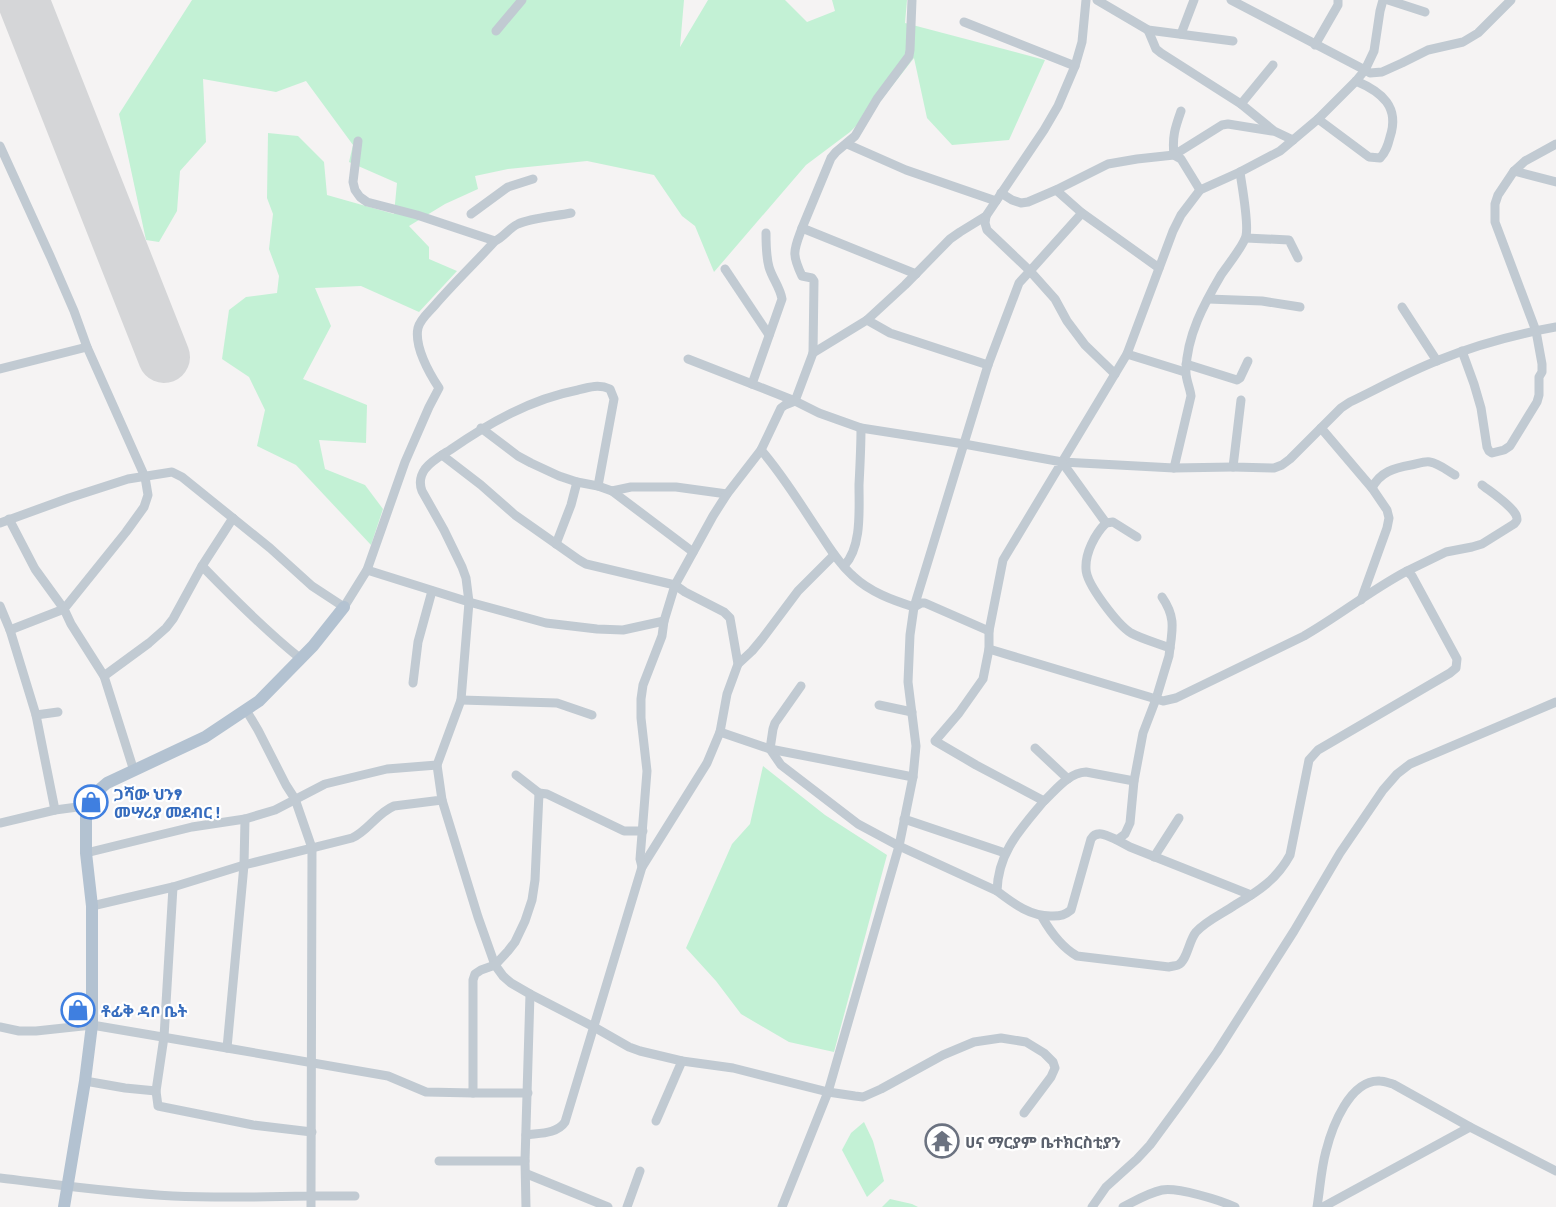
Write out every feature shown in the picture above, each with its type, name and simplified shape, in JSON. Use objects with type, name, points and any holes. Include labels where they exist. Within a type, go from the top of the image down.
[{"type":"main road","points":[[64,1207],[92,1025],[92,906],[86,853],[84,806],[86,801],[107,783],[205,737],[259,701],[301,659],[344,607]]},
{"type":"street","points":[[496,31],[522,0]]},
{"type":"street","points":[[642,867],[640,859],[647,771],[641,718],[643,685],[662,636],[675,585],[727,494],[761,450],[781,408],[795,401],[813,353],[814,281],[812,278],[802,276],[794,250],[831,158],[855,136],[877,99],[909,56],[912,0]]},
{"type":"street","points":[[813,353],[867,320],[960,232],[986,216],[1058,106],[1075,66],[1082,42],[1086,0]]},
{"type":"street","points":[[1097,0],[1148,30],[1233,41]]},
{"type":"street","points":[[1181,34],[1194,0]]},
{"type":"street","points":[[1231,0],[1370,73],[1382,72],[1428,50],[1463,42],[1478,33],[1511,0]]},
{"type":"street","points":[[1315,45],[1338,5],[1338,0]]},
{"type":"street","points":[[916,746],[935,741],[959,713],[983,679],[989,649],[989,631],[1003,560],[1127,354],[1180,215],[1200,190],[1280,151],[1318,119],[1356,81],[1365,70],[1374,51],[1377,25],[1385,0],[1425,12]]},
{"type":"street","points":[[963,22],[1075,66]]},
{"type":"street","points":[[1148,30],[1156,49],[1161,53],[1241,104],[1274,131],[1293,140]]},
{"type":"street","points":[[1241,104],[1273,66]]},
{"type":"street","points":[[1318,119],[1369,157],[1380,158],[1384,154],[1394,127],[1389,104],[1369,87],[1356,81]]},
{"type":"street","points":[[1174,155],[1172,141],[1181,111]]},
{"type":"street","points":[[847,144],[906,170],[1020,203],[1056,190],[1108,164],[1174,155],[1222,125],[1274,131]]},
{"type":"street","points":[[358,141],[353,182],[355,190],[367,202],[417,215],[495,241]]},
{"type":"street","points":[[1462,351],[1481,408],[1487,447],[1492,453],[1504,450],[1510,446],[1537,402],[1542,364],[1536,331],[1495,222],[1495,204],[1498,195],[1514,171],[1525,161],[1556,144]]},
{"type":"street","points":[[0,146],[56,268],[87,347],[145,477],[148,495],[144,507],[126,532],[64,609],[10,630]]},
{"type":"street","points":[[1174,155],[1181,159],[1200,190]]},
{"type":"street","points":[[1514,171],[1556,182]]},
{"type":"street","points":[[1174,468],[1191,396],[1186,368],[1195,326],[1221,276],[1246,238],[1240,172]]},
{"type":"street","points":[[471,214],[507,187],[533,179]]},
{"type":"street","points":[[1056,190],[1082,213],[1159,268]]},
{"type":"street","points":[[134,771],[104,676],[64,609],[35,569],[5,521],[128,479],[172,472],[182,477],[270,548],[323,595],[344,607],[367,570],[405,462],[439,388],[431,376],[418,343],[419,325],[495,241],[510,229],[520,222],[571,213]]},
{"type":"street","points":[[782,1207],[828,1092],[899,846],[913,777],[916,746],[908,681],[914,607],[988,365],[1019,283],[1082,213]]},
{"type":"street","points":[[986,216],[987,230],[1030,271],[1055,299],[1067,321],[1085,345],[1114,374]]},
{"type":"street","points":[[802,228],[916,274]]},
{"type":"street","points":[[752,384],[782,299],[769,267],[766,254],[766,233]]},
{"type":"street","points":[[1246,238],[1289,240],[1298,258]]},
{"type":"street","points":[[725,269],[769,335]]},
{"type":"street","points":[[1208,299],[1262,301],[1300,307]]},
{"type":"street","points":[[1402,307],[1437,360]]},
{"type":"street","points":[[867,320],[890,333],[988,365]]},
{"type":"street","points":[[688,359],[861,428],[1062,462],[1174,468],[1274,468],[1282,465],[1350,402],[1437,360],[1462,351],[1556,327]]},
{"type":"street","points":[[0,369],[87,347]]},
{"type":"street","points":[[1127,354],[1237,380],[1248,361]]},
{"type":"street","points":[[598,486],[614,399],[610,389],[600,385],[547,398],[481,428],[426,468],[420,484],[466,578],[469,602],[461,700],[437,765],[442,800],[495,965],[511,983],[629,1047],[682,1061],[734,1068],[828,1092],[863,1097],[943,1055],[975,1042],[1001,1038],[1026,1042],[1044,1053],[1053,1062],[1054,1068],[1051,1077],[1024,1113]]},
{"type":"street","points":[[1233,467],[1240,400]]},
{"type":"street","points":[[481,428],[525,459],[560,476],[612,491],[693,552]]},
{"type":"street","points":[[844,566],[852,555],[857,537],[861,428]]},
{"type":"street","points":[[1321,428],[1388,510],[1387,528],[1360,600]]},
{"type":"street","points":[[761,450],[777,468],[834,555],[854,578],[891,600],[914,607],[925,603],[989,631]]},
{"type":"street","points":[[442,455],[515,515],[586,564],[675,585],[724,612],[730,618],[738,664]]},
{"type":"street","points":[[1062,462],[1106,523]]},
{"type":"street","points":[[1372,488],[1380,475],[1388,471],[1425,462],[1432,462],[1455,475]]},
{"type":"street","points":[[556,544],[577,482]]},
{"type":"street","points":[[989,649],[1163,701],[1176,698],[1295,641],[1324,625],[1407,571],[1446,552],[1482,544],[1514,524],[1517,520],[1516,515],[1503,500],[1482,485]]},
{"type":"street","points":[[612,491],[631,487],[676,487],[727,494]]},
{"type":"street","points":[[104,676],[166,628],[232,518]]},
{"type":"street","points":[[1137,537],[1113,522],[1106,523],[1091,545],[1085,571],[1102,601],[1125,629],[1132,634],[1170,648]]},
{"type":"street","points":[[526,1135],[555,1130],[565,1122],[642,867],[702,771],[720,732],[727,694],[738,664],[762,639],[798,591],[834,555]]},
{"type":"street","points":[[202,566],[252,616],[301,659]]},
{"type":"street","points":[[367,570],[546,623],[623,630],[664,621]]},
{"type":"street","points":[[1042,916],[1070,952],[1077,956],[1169,967],[1179,965],[1184,960],[1195,933],[1213,918],[1272,880],[1290,855],[1309,760],[1318,750],[1455,668],[1457,659],[1412,576],[1407,571]]},
{"type":"street","points":[[413,683],[418,642],[432,591]]},
{"type":"street","points":[[1117,840],[1125,834],[1130,823],[1134,781],[1143,733],[1169,656],[1172,618],[1162,597]]},
{"type":"street","points":[[0,606],[10,630],[36,715],[55,810]]},
{"type":"street","points":[[801,686],[773,729],[770,749],[781,765],[858,824],[899,846],[997,891],[1032,914],[1062,916],[1071,910],[1091,839],[1098,833],[1251,895]]},
{"type":"street","points":[[461,700],[556,703],[592,715]]},
{"type":"street","points":[[1092,1207],[1106,1187],[1150,1145],[1217,1052],[1340,853],[1383,790],[1410,764],[1556,702]]},
{"type":"street","points":[[879,705],[912,712]]},
{"type":"street","points":[[246,710],[295,799],[312,848],[311,1207]]},
{"type":"street","points":[[36,715],[58,712]]},
{"type":"street","points":[[720,732],[770,749],[913,777]]},
{"type":"street","points":[[935,741],[1044,801]]},
{"type":"street","points":[[1035,748],[1068,779]]},
{"type":"street","points":[[86,853],[192,827],[245,819],[275,810],[325,784],[387,769],[437,765]]},
{"type":"street","points":[[997,891],[999,870],[1005,853],[1044,801],[1068,779],[1086,772],[1134,781]]},
{"type":"street","points":[[516,775],[539,793],[547,794],[624,831],[643,831]]},
{"type":"street","points":[[473,1094],[473,980],[475,974],[495,965],[515,942],[532,900],[539,793]]},
{"type":"street","points":[[92,906],[173,887],[244,865],[352,838],[387,809],[394,806],[442,800]]},
{"type":"street","points":[[0,823],[55,810],[84,806]]},
{"type":"street","points":[[1154,856],[1179,818]]},
{"type":"street","points":[[226,1048],[244,865],[245,819]]},
{"type":"street","points":[[904,819],[1005,853]]},
{"type":"street","points":[[173,887],[164,1037],[156,1091],[158,1106],[252,1125],[312,1132]]},
{"type":"street","points":[[526,1207],[525,1161],[530,994]]},
{"type":"street","points":[[0,1027],[19,1031],[36,1031],[92,1025],[388,1076],[426,1092],[528,1093]]},
{"type":"street","points":[[656,1121],[682,1061]]},
{"type":"street","points":[[85,1081],[156,1091]]},
{"type":"street","points":[[1317,1207],[1326,1152],[1332,1131],[1358,1087],[1368,1082],[1380,1081],[1393,1084],[1556,1171]]},
{"type":"street","points":[[1323,1207],[1470,1127]]},
{"type":"street","points":[[439,1161],[525,1161]]},
{"type":"street","points":[[627,1207],[640,1171]]},
{"type":"street","points":[[527,1174],[598,1205],[608,1207]]},
{"type":"street","points":[[0,1178],[241,1203],[311,1196],[355,1196]]},
{"type":"street","points":[[1123,1207],[1164,1190],[1177,1190],[1229,1206]]},
{"type":"street","points":[[170,1207],[172,1196]]},
{"type":"green space","points":[[192,0],[684,0],[680,47],[708,0],[785,0],[807,22],[835,11],[832,0],[907,0],[905,23],[1045,60],[1009,140],[952,145],[927,118],[914,58],[878,104],[850,132],[806,165],[714,272],[695,226],[682,216],[654,175],[587,161],[508,169],[475,176],[478,189],[445,204],[409,226],[429,247],[429,259],[457,271],[419,312],[361,286],[315,288],[331,326],[303,379],[367,405],[366,443],[319,440],[325,469],[365,485],[383,509],[371,545],[296,465],[257,446],[265,410],[249,377],[222,359],[229,310],[246,297],[277,293],[279,276],[269,249],[273,214],[267,198],[268,133],[298,136],[324,162],[327,195],[394,214],[397,183],[349,162],[353,145],[306,81],[276,92],[203,79],[206,142],[180,171],[177,211],[159,242],[146,240],[119,114]]},
{"type":"green space","points":[[763,766],[825,815],[887,855],[834,1052],[789,1042],[741,1014],[716,981],[686,948],[732,844],[750,824]]},
{"type":"green space","points":[[864,1122],[873,1141],[884,1181],[867,1197],[842,1150],[851,1133]]},
{"type":"green space","points":[[890,1199],[912,1204],[918,1207],[882,1207]]},
{"type":"runway","points":[[23,0],[164,357]]},
{"type":"place","name":"ጋሻው ህንፃ መሣሪያ መደብር !","points":[[91,802]]},
{"type":"place","name":"ቶፊቅ ዳቦ ቤት","points":[[78,1010]]},
{"type":"place","name":"ሀና ማርያም ቤተክርስቲያን","points":[[942,1141]]}]
